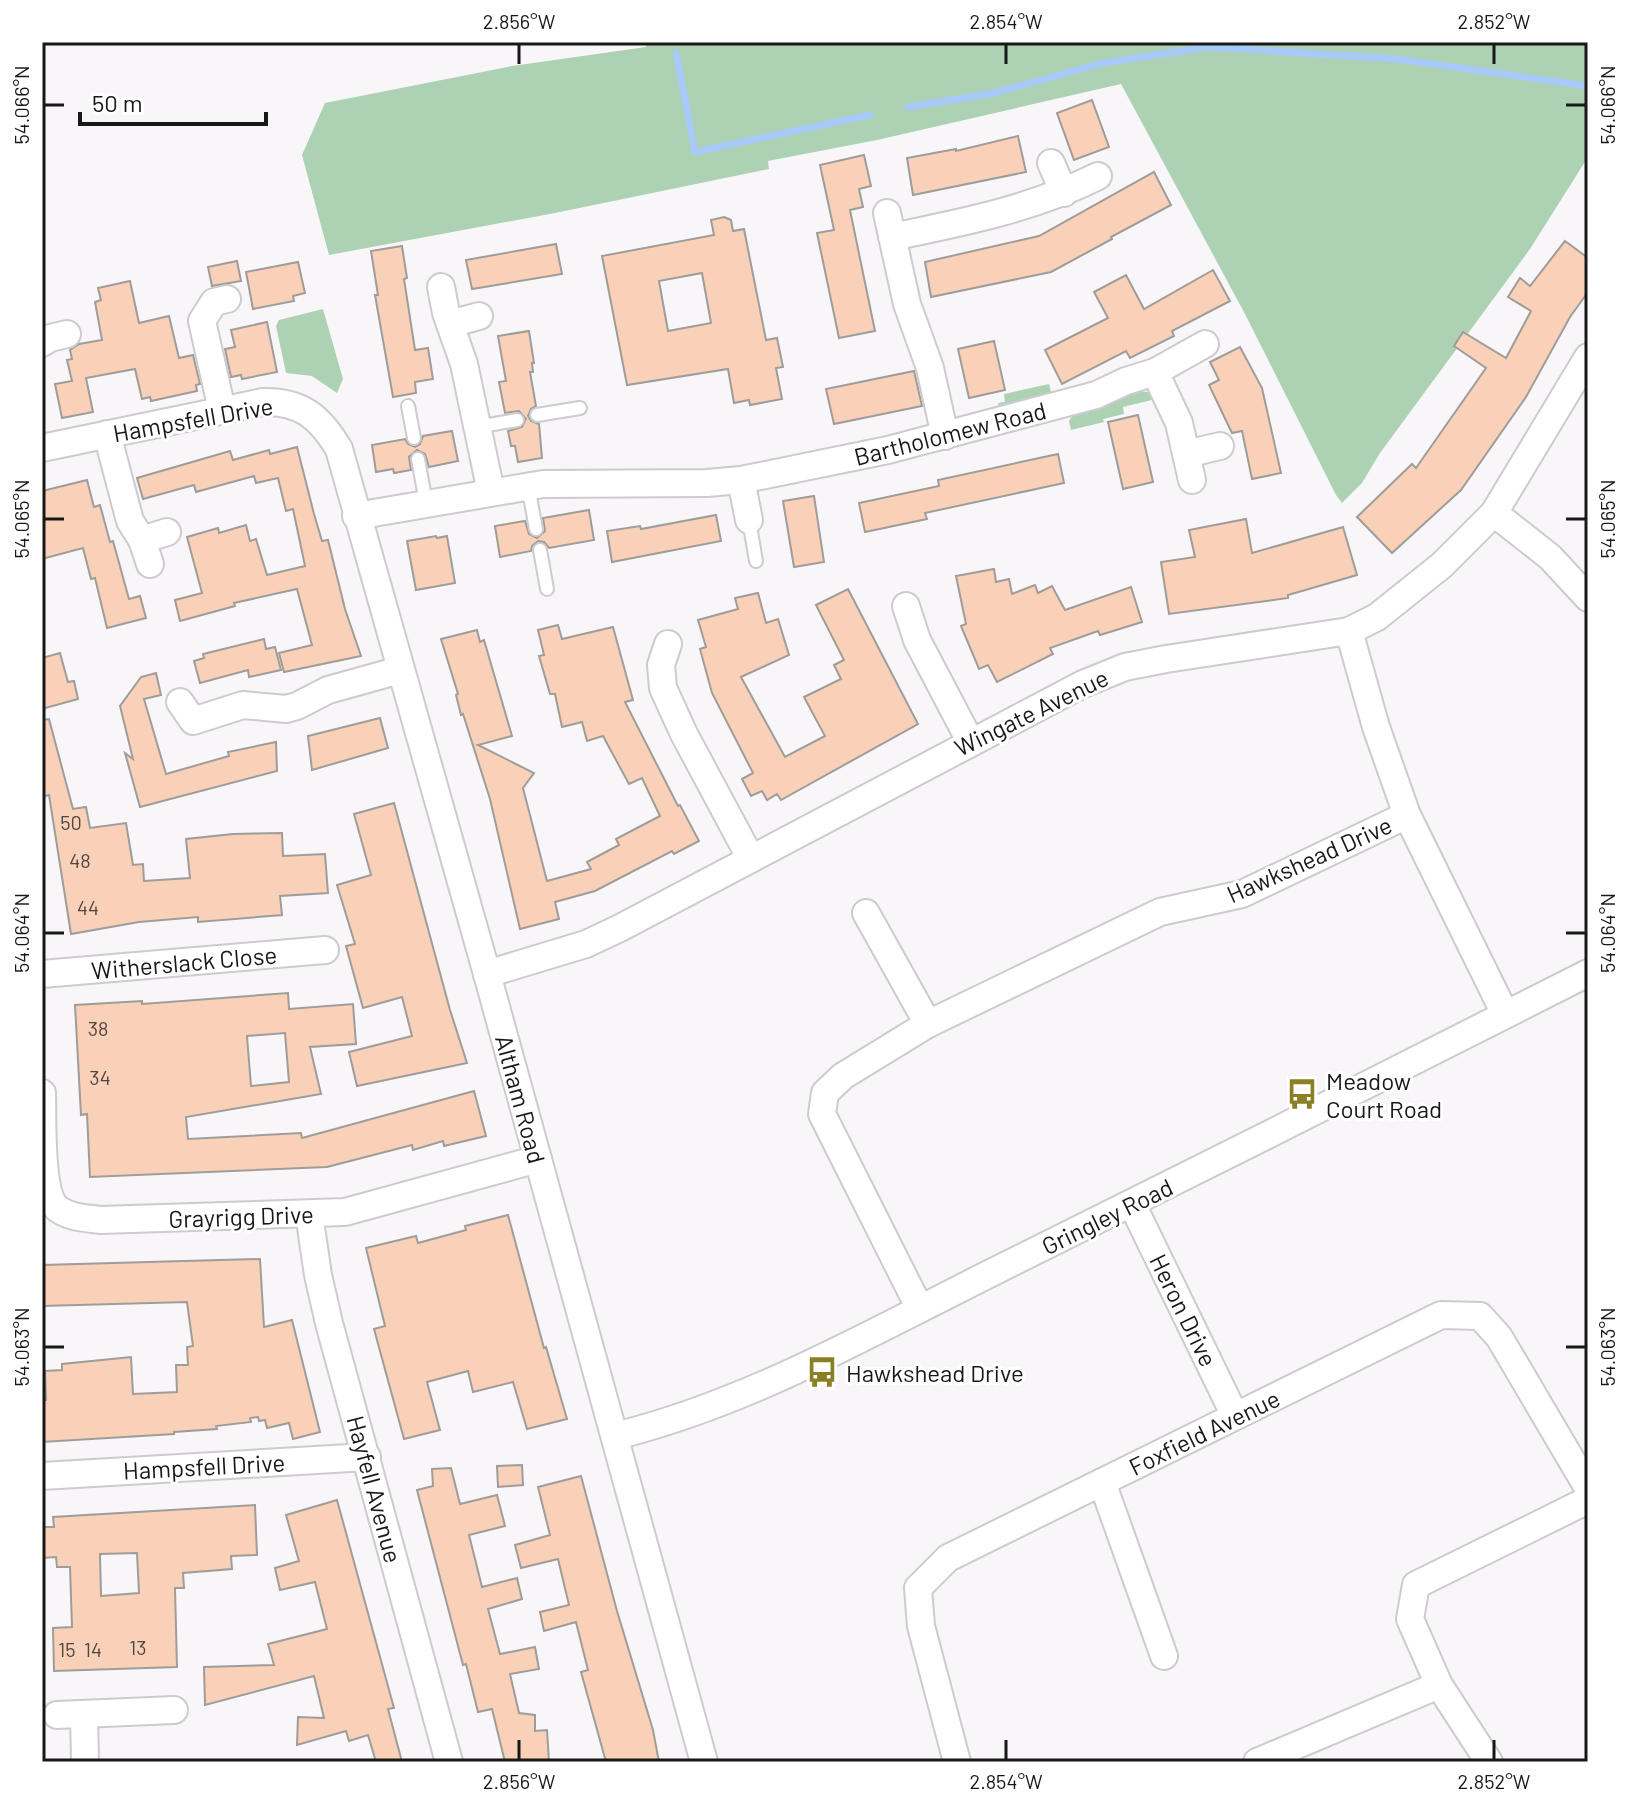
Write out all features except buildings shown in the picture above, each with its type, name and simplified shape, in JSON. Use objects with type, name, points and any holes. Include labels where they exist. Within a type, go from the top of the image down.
[{"type":"street","points":[[1051,163],[1064,193]]},
{"type":"street","points":[[945,436],[930,368],[907,304],[890,225],[1025,207],[1098,176]]},
{"type":"street","points":[[441,287],[464,364],[491,492]]},
{"type":"street","points":[[222,410],[202,321],[214,302],[227,299]]},
{"type":"street","points":[[450,324],[479,316]]},
{"type":"street","points":[[42,343],[67,334]]},
{"type":"street","name":"Bartholomew Road","points":[[356,516],[528,486],[585,482],[707,483],[833,463],[1096,395],[1155,372],[1205,344]]},
{"type":"street","name":"Wingate Avenue","points":[[487,974],[586,944],[970,741],[1083,684],[1125,667],[1349,631],[1377,617],[1401,600],[1472,537],[1494,513],[1588,357]]},
{"type":"street","points":[[1155,372],[1174,409],[1189,467],[1220,446]]},
{"type":"street","name":"Hampsfell Drive","points":[[43,444],[263,402],[281,402],[318,419],[332,437]]},
{"type":"street","points":[[107,434],[130,521],[146,552],[167,532]]},
{"type":"street","name":"Altham Road","points":[[332,437],[339,449],[487,974],[704,1762]]},
{"type":"street","points":[[741,480],[749,520]]},
{"type":"street","points":[[1494,513],[1550,557],[1588,598]]},
{"type":"street","points":[[906,606],[917,640],[970,741]]},
{"type":"street","points":[[1349,631],[1376,727],[1407,815],[1505,1014]]},
{"type":"street","points":[[668,644],[661,665],[663,688],[751,859]]},
{"type":"street","points":[[189,723],[243,705],[286,709],[336,687],[400,670]]},
{"type":"street","name":"Hawkshead Drive","points":[[920,1309],[822,1114],[825,1093],[843,1076],[928,1024],[1160,912],[1242,894],[1407,815]]},
{"type":"street","points":[[866,913],[928,1024]]},
{"type":"street","name":"Witherslack Close","points":[[42,974],[325,950]]},
{"type":"street","name":"Gringley Road","points":[[615,1436],[695,1413],[736,1397],[1132,1204],[1505,1014],[1584,983]]},
{"type":"street","name":"Grayrigg Drive","points":[[42,1093],[49,1212],[74,1217],[100,1220],[345,1212],[538,1159]]},
{"type":"street","name":"Heron Drive","points":[[1132,1204],[1235,1416]]},
{"type":"street","name":"Hayfell Avenue","points":[[309,1214],[318,1275],[449,1762]]},
{"type":"street","name":"Foxfield Avenue","points":[[957,1762],[921,1626],[918,1588],[948,1558],[1441,1315],[1480,1316],[1499,1337],[1588,1488]]},
{"type":"street","name":"Hampsfell Drive","points":[[42,1476],[367,1457]]},
{"type":"street","points":[[1102,1482],[1164,1656]]},
{"type":"street","points":[[1489,1762],[1439,1685],[1410,1619],[1416,1585],[1588,1500]]},
{"type":"street","points":[[1257,1762],[1439,1685]]},
{"type":"street","points":[[57,1715],[174,1710]]},
{"type":"street","points":[[84,1714],[85,1762]]},
{"type":"lane","points":[[408,406],[414,438]]},
{"type":"lane","points":[[537,415],[580,408]]},
{"type":"lane","points":[[477,427],[517,420]]},
{"type":"lane","points":[[418,459],[426,503]]},
{"type":"lane","points":[[528,486],[536,529]]},
{"type":"lane","points":[[749,520],[756,561]]},
{"type":"lane","points":[[540,550],[547,589]]},
{"type":"green space","points":[[647,42],[1588,42],[1588,157],[1530,249],[1380,453],[1362,483],[1342,503],[1121,84],[877,140],[768,161],[769,169],[329,255],[302,155],[325,103],[512,66],[646,47]]},
{"type":"green space","points":[[323,309],[343,379],[337,393],[312,376],[286,373],[276,326],[279,320]]},
{"type":"green space","points":[[1049,384],[1052,395],[999,408],[998,403],[1005,402],[1004,394]]},
{"type":"green space","points":[[1135,391],[1154,395],[1152,400],[1123,407],[1124,414],[1071,430],[1069,421],[1072,416]]},
{"type":"waterway","points":[[908,107],[994,93],[1103,63],[1208,47],[1397,59],[1588,86]]},
{"type":"waterway","points":[[676,53],[695,152],[870,115]]},
{"type":"place","name":"Meadow Court Road","points":[[1302,1094]]},
{"type":"place","name":"Hawkshead Drive","points":[[822,1372]]}]
